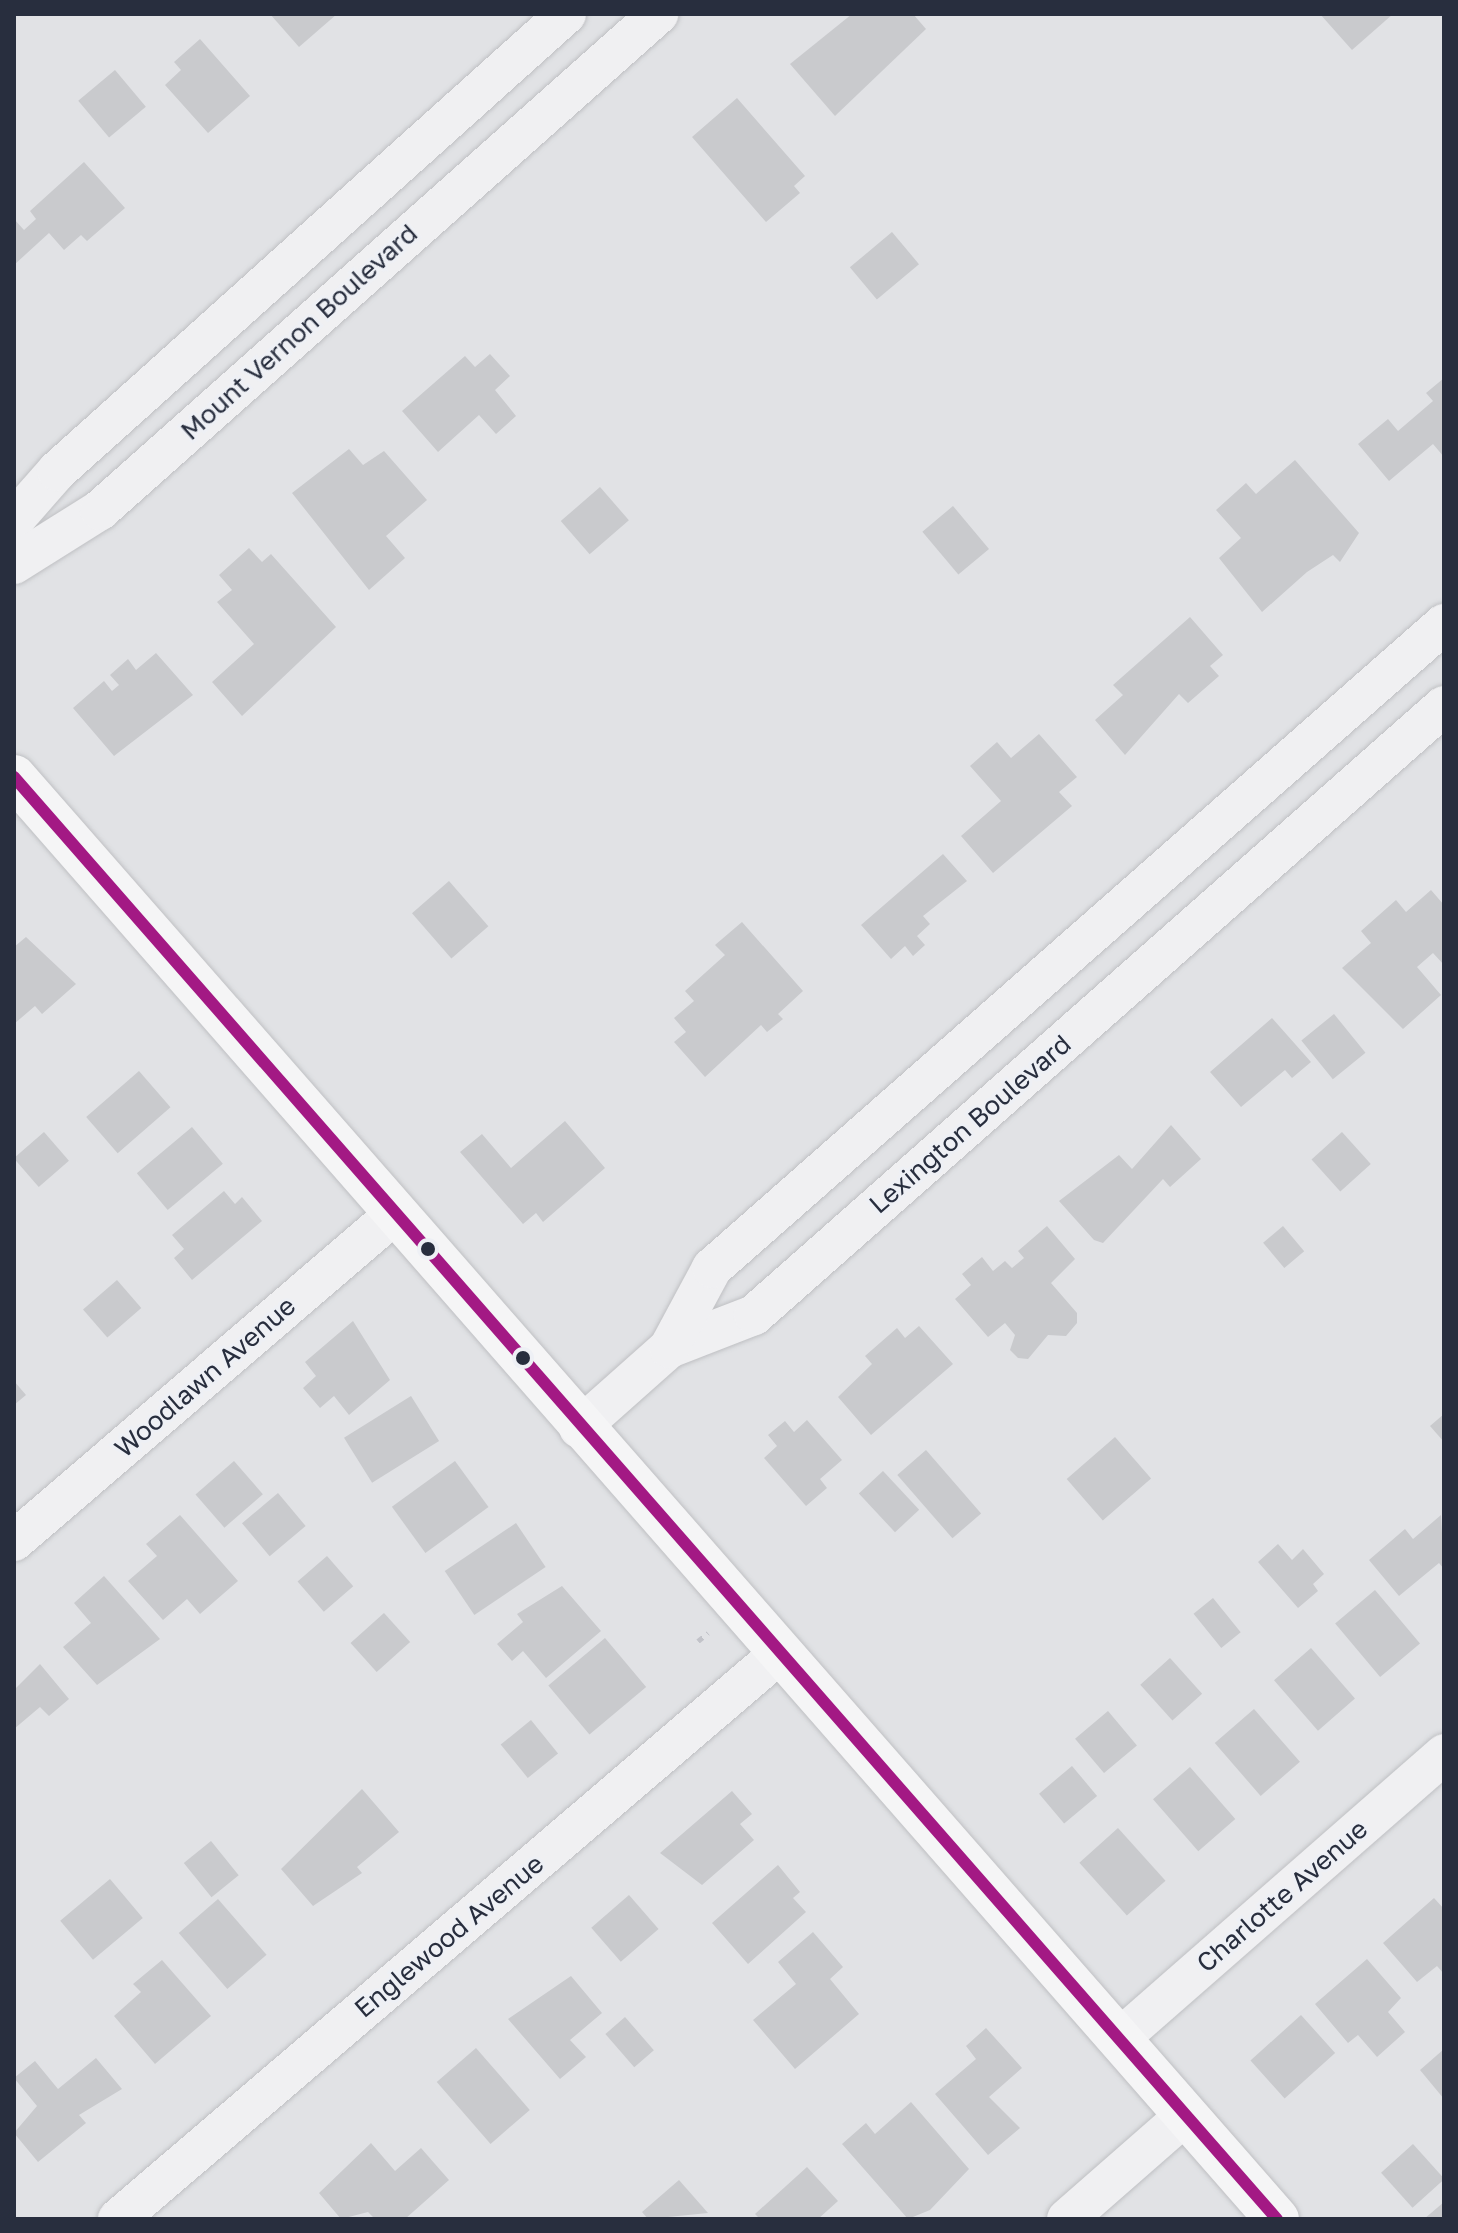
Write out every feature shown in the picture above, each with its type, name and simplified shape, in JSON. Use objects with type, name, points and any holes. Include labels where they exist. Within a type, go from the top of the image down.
[{"type":"main road","points":[[14,777],[396,1213],[579,1428],[1277,2219]]},
{"type":"street","points":[[14,520],[57,471],[566,14]]},
{"type":"street","name":"Mount Vernon Boulevard","points":[[14,564],[100,510],[658,14]]},
{"type":"street","points":[[534,42],[575,87]]},
{"type":"street","name":"Lexington Boulevard","points":[[579,1428],[669,1348],[712,1268],[1444,624]]},
{"type":"street","name":"Lexington Boulevard","points":[[669,1348],[754,1315],[1444,706]]},
{"type":"street","points":[[1214,827],[1255,874]]},
{"type":"street","name":"Woodlawn Avenue","points":[[14,1541],[396,1213]]},
{"type":"street","name":"Englewood Avenue","points":[[118,2219],[779,1654]]},
{"type":"street","name":"Charlotte Avenue","points":[[1120,2038],[1444,1754]]},
{"type":"street","points":[[1067,2219],[1187,2114]]},
{"type":"path","points":[[698,1641],[709,1632]]},
{"type":"building","points":[[270,14],[337,14],[299,47]]},
{"type":"building","points":[[852,14],[913,14],[926,29],[835,116],[790,64]]},
{"type":"building","points":[[1320,14],[1393,14],[1352,50]]},
{"type":"building","points":[[200,39],[250,96],[208,133],[165,85],[181,70],[174,62]]},
{"type":"building","points":[[115,70],[146,107],[109,138],[78,101]]},
{"type":"building","points":[[737,98],[805,176],[794,186],[800,193],[766,222],[692,137]]},
{"type":"building","points":[[84,162],[125,208],[87,241],[81,235],[64,250],[49,233],[14,265],[14,219],[24,230],[36,219],[30,211]]},
{"type":"building","points":[[892,232],[919,264],[877,300],[850,267]]},
{"type":"building","points":[[490,354],[510,376],[495,390],[516,416],[496,434],[479,415],[438,452],[402,411],[465,356],[475,367]]},
{"type":"building","points":[[1444,378],[1444,457],[1433,444],[1389,481],[1358,444],[1388,419],[1398,431],[1433,401],[1426,393]]},
{"type":"building","points":[[349,449],[363,465],[384,451],[427,500],[386,536],[405,558],[369,590],[292,493]]},
{"type":"building","points":[[1295,460],[1359,533],[1340,562],[1333,555],[1307,572],[1262,612],[1219,558],[1241,538],[1216,510],[1246,483],[1256,494]]},
{"type":"building","points":[[600,487],[629,520],[590,554],[561,521]]},
{"type":"building","points":[[953,506],[989,549],[958,575],[922,532]]},
{"type":"building","points":[[249,548],[262,562],[271,554],[336,627],[242,716],[212,682],[254,644],[217,602],[232,590],[219,575]]},
{"type":"building","points":[[1190,617],[1223,655],[1210,666],[1219,676],[1188,703],[1179,694],[1125,755],[1095,720],[1123,695],[1113,685]]},
{"type":"building","points":[[156,653],[193,695],[114,756],[73,708],[104,681],[112,691],[119,685],[110,675],[128,659],[136,670]]},
{"type":"building","points":[[1039,734],[1077,777],[1059,792],[1072,806],[993,873],[961,836],[1001,801],[970,766],[997,742],[1011,758]]},
{"type":"building","points":[[943,854],[967,881],[923,916],[930,924],[917,936],[925,945],[913,956],[905,946],[891,959],[861,925]]},
{"type":"building","points":[[449,881],[488,926],[451,958],[412,913]]},
{"type":"building","points":[[1431,890],[1444,905],[1444,965],[1433,953],[1417,967],[1441,995],[1403,1029],[1342,968],[1371,943],[1361,931],[1396,900],[1406,912]]},
{"type":"building","points":[[742,922],[803,991],[778,1014],[783,1019],[767,1032],[761,1025],[705,1077],[674,1042],[686,1032],[674,1018],[694,1001],[685,991],[725,955],[715,945]]},
{"type":"building","points":[[26,937],[76,984],[42,1014],[35,1006],[14,1024],[14,947]]},
{"type":"building","points":[[1334,1014],[1365,1053],[1333,1079],[1301,1040]]},
{"type":"building","points":[[1272,1018],[1311,1062],[1292,1078],[1285,1070],[1241,1107],[1210,1072]]},
{"type":"building","points":[[139,1071],[170,1107],[118,1153],[86,1117]]},
{"type":"building","points":[[565,1121],[605,1168],[543,1222],[536,1213],[523,1224],[460,1152],[482,1134],[511,1168]]},
{"type":"building","points":[[1171,1125],[1201,1159],[1170,1187],[1163,1179],[1103,1243],[1094,1240],[1059,1201],[1119,1155],[1132,1169]]},
{"type":"building","points":[[192,1127],[223,1164],[168,1210],[137,1173]]},
{"type":"building","points":[[44,1132],[69,1161],[39,1187],[14,1158]]},
{"type":"building","points":[[1342,1132],[1371,1164],[1340,1191],[1312,1159]]},
{"type":"building","points":[[224,1191],[235,1204],[242,1197],[262,1221],[192,1280],[174,1258],[184,1249],[172,1235]]},
{"type":"building","points":[[1047,1226],[1075,1259],[1051,1283],[1077,1313],[1077,1323],[1066,1336],[1048,1335],[1028,1359],[1018,1358],[1010,1350],[1015,1335],[1005,1323],[988,1337],[955,1299],[971,1285],[962,1274],[982,1257],[993,1271],[1005,1261],[1012,1268],[1024,1258],[1018,1251]]},
{"type":"building","points":[[1283,1226],[1304,1251],[1284,1268],[1263,1243]]},
{"type":"building","points":[[117,1280],[141,1308],[107,1337],[83,1310]]},
{"type":"building","points":[[353,1321],[390,1380],[349,1415],[334,1396],[320,1408],[303,1388],[316,1376],[305,1362]]},
{"type":"building","points":[[919,1326],[953,1364],[871,1435],[838,1397],[872,1364],[865,1356],[897,1328],[905,1338]]},
{"type":"building","points":[[14,1381],[26,1395],[14,1405]]},
{"type":"building","points":[[411,1396],[439,1441],[372,1483],[344,1438]]},
{"type":"building","points":[[1444,1414],[1444,1442],[1430,1426]]},
{"type":"building","points":[[807,1420],[842,1460],[820,1479],[827,1488],[806,1506],[764,1458],[777,1446],[768,1435],[785,1421],[794,1432]]},
{"type":"building","points":[[1115,1437],[1151,1479],[1103,1520],[1067,1479]]},
{"type":"building","points":[[926,1450],[981,1513],[952,1538],[897,1475]]},
{"type":"building","points":[[234,1461],[263,1494],[224,1528],[196,1494]]},
{"type":"building","points":[[455,1461],[489,1507],[425,1553],[392,1507]]},
{"type":"building","points":[[883,1471],[919,1510],[895,1532],[859,1494]]},
{"type":"building","points":[[278,1493],[306,1526],[270,1556],[242,1523]]},
{"type":"building","points":[[180,1515],[238,1581],[200,1614],[187,1599],[163,1620],[128,1581],[157,1556],[146,1544]]},
{"type":"building","points":[[1441,1515],[1444,1569],[1439,1563],[1399,1596],[1369,1560],[1405,1529],[1413,1539]]},
{"type":"building","points":[[516,1523],[546,1567],[474,1615],[445,1571]]},
{"type":"building","points":[[1278,1544],[1292,1560],[1303,1549],[1324,1574],[1313,1584],[1318,1591],[1298,1608],[1258,1562]]},
{"type":"building","points":[[327,1556],[353,1586],[324,1612],[298,1582]]},
{"type":"building","points":[[104,1576],[160,1639],[97,1685],[63,1647],[91,1623],[74,1603]]},
{"type":"building","points":[[562,1586],[601,1631],[546,1678],[523,1651],[512,1661],[497,1644],[523,1622],[517,1614]]},
{"type":"building","points":[[1375,1590],[1420,1644],[1380,1677],[1335,1623]]},
{"type":"building","points":[[1213,1598],[1241,1632],[1221,1648],[1194,1614]]},
{"type":"building","points":[[384,1613],[410,1642],[377,1672],[351,1643]]},
{"type":"building","points":[[605,1638],[646,1687],[589,1735],[548,1686]]},
{"type":"building","points":[[1311,1648],[1355,1699],[1318,1731],[1274,1680]]},
{"type":"building","points":[[1170,1658],[1202,1694],[1172,1720],[1140,1685]]},
{"type":"building","points":[[40,1664],[69,1699],[49,1716],[40,1707],[14,1729],[14,1690]]},
{"type":"building","points":[[1254,1709],[1300,1762],[1261,1796],[1215,1743]]},
{"type":"building","points":[[1108,1711],[1137,1745],[1104,1773],[1075,1739]]},
{"type":"building","points":[[531,1720],[558,1753],[528,1778],[501,1745]]},
{"type":"building","points":[[1072,1766],[1097,1796],[1064,1824],[1039,1794]]},
{"type":"building","points":[[1190,1767],[1235,1819],[1198,1851],[1153,1799]]},
{"type":"building","points":[[362,1789],[399,1832],[357,1867],[362,1873],[313,1906],[281,1869]]},
{"type":"building","points":[[732,1791],[752,1814],[740,1824],[754,1840],[702,1885],[660,1853]]},
{"type":"building","points":[[1118,1828],[1166,1881],[1127,1916],[1079,1863]]},
{"type":"building","points":[[211,1841],[239,1875],[211,1897],[184,1863]]},
{"type":"building","points":[[778,1865],[800,1892],[793,1898],[806,1912],[748,1964],[712,1923]]},
{"type":"building","points":[[110,1879],[143,1918],[93,1960],[60,1921]]},
{"type":"building","points":[[629,1895],[659,1929],[621,1962],[591,1928]]},
{"type":"building","points":[[1434,1898],[1444,1909],[1444,1974],[1437,1966],[1417,1982],[1383,1943]]},
{"type":"building","points":[[218,1899],[267,1955],[227,1989],[179,1933]]},
{"type":"building","points":[[813,1932],[843,1967],[830,1979],[859,2014],[795,2069],[753,2020],[796,1984],[778,1962]]},
{"type":"building","points":[[1367,1959],[1401,1998],[1388,2012],[1405,2032],[1377,2057],[1358,2035],[1348,2043],[1315,2004]]},
{"type":"building","points":[[162,1960],[211,2016],[155,2064],[114,2016],[141,1992],[133,1984]]},
{"type":"building","points":[[571,1976],[602,2013],[570,2040],[586,2057],[560,2079],[508,2019]]},
{"type":"building","points":[[1301,2015],[1335,2053],[1285,2098],[1250,2061]]},
{"type":"building","points":[[625,2017],[654,2050],[634,2067],[605,2034]]},
{"type":"building","points":[[986,2028],[1022,2068],[989,2097],[1020,2128],[988,2155],[935,2094],[976,2059],[966,2046]]},
{"type":"building","points":[[476,2048],[530,2110],[491,2144],[437,2082]]},
{"type":"building","points":[[1444,2049],[1444,2099],[1420,2070]]},
{"type":"building","points":[[96,2058],[122,2089],[79,2115],[86,2123],[38,2162],[14,2133],[37,2106],[14,2078],[35,2061],[58,2089]]},
{"type":"building","points":[[911,2102],[969,2169],[930,2210],[908,2219],[842,2144],[866,2123],[875,2134]]},
{"type":"building","points":[[371,2143],[395,2171],[421,2148],[449,2180],[405,2219],[375,2219],[368,2212],[341,2219],[319,2193]]},
{"type":"building","points":[[1413,2144],[1444,2179],[1412,2208],[1381,2173]]},
{"type":"building","points":[[807,2167],[838,2201],[818,2219],[760,2219],[755,2214]]},
{"type":"building","points":[[679,2180],[708,2213],[648,2219],[642,2212]]},
{"type":"building","points":[[1444,2202],[1444,2219],[1424,2219]]},
{"type":"transit line","points":[[14,777],[1277,2219]]}]
